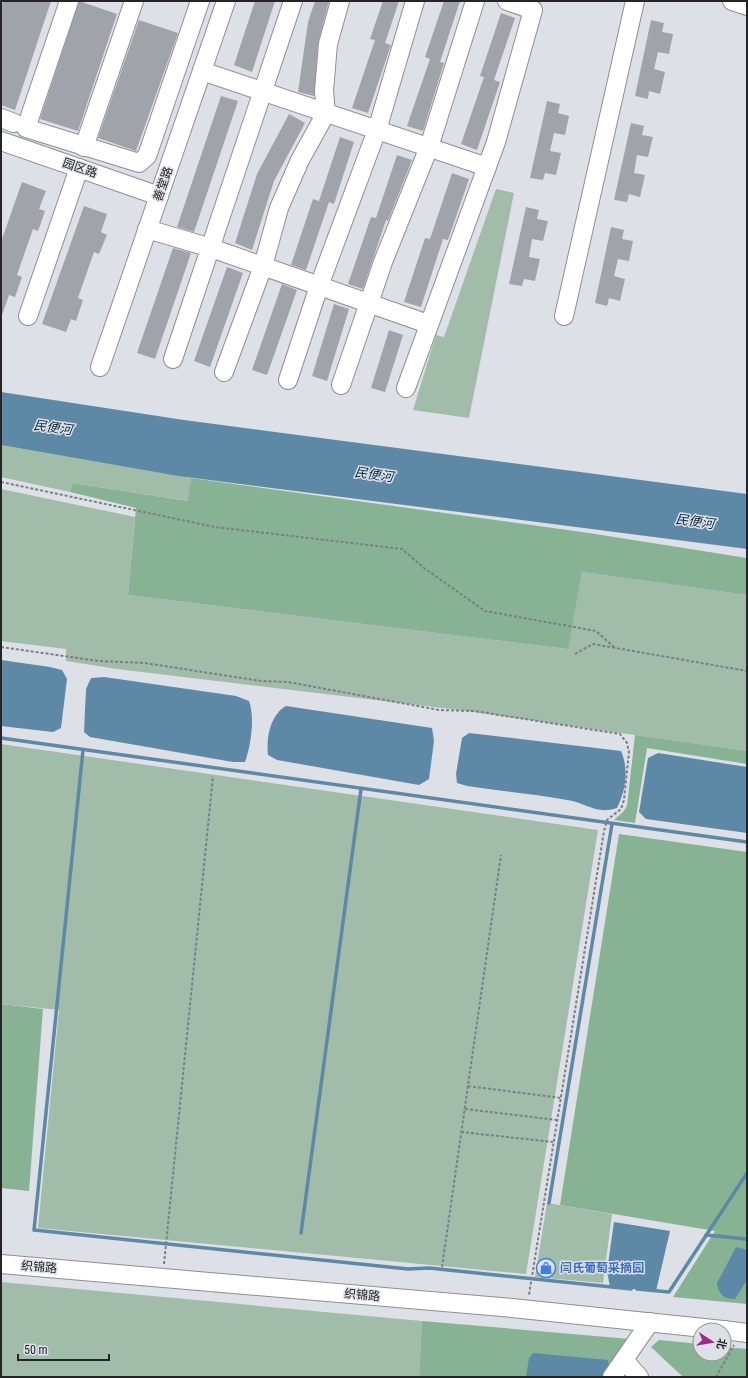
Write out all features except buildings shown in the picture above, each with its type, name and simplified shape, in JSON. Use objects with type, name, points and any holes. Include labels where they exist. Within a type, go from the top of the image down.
[{"type":"street","points":[[69,1],[26,128],[139,163],[143,161],[150,149],[200,1]]},
{"type":"street","points":[[84,147],[134,1]]},
{"type":"street","name":"善堂路","points":[[100,367],[226,1]]},
{"type":"street","points":[[173,359],[294,1]]},
{"type":"street","points":[[224,372],[263,266],[279,208],[300,160],[326,112],[324,91],[328,44],[340,1]]},
{"type":"street","points":[[288,380],[319,286],[377,130],[415,1]]},
{"type":"street","points":[[341,385],[369,303],[429,148],[475,1]]},
{"type":"street","points":[[406,388],[428,324],[496,142],[533,10],[507,1]]},
{"type":"street","points":[[564,316],[635,1]]},
{"type":"street","points":[[732,1],[747,6]]},
{"type":"street","points":[[202,71],[487,167]]},
{"type":"street","name":"园区路","points":[[1,141],[159,196]]},
{"type":"street","points":[[28,316],[79,168]]},
{"type":"street","points":[[147,229],[211,248],[428,324]]},
{"type":"street","name":"织锦路","points":[[1,1264],[512,1308],[734,1331]]},
{"type":"street","points":[[612,1377],[650,1322]]},
{"type":"street","points":[[624,1360],[639,1377]]},
{"type":"path","points":[[1,482],[215,527],[402,549],[424,568],[485,612],[596,631],[616,648]]},
{"type":"path","points":[[575,654],[593,644],[747,671]]},
{"type":"path","points":[[1,648],[99,660],[145,663],[262,681],[288,682],[439,710],[474,711],[620,734],[627,743],[629,752],[624,800],[621,809],[607,820],[605,828],[530,1284]]},
{"type":"path","points":[[166,1249],[213,776]]},
{"type":"path","points":[[442,1267],[501,855]]},
{"type":"path","points":[[468,1086],[561,1098]]},
{"type":"path","points":[[465,1109],[557,1120]]},
{"type":"path","points":[[461,1132],[553,1142]]},
{"type":"path","points":[[716,1377],[734,1331]]},
{"type":"green space","points":[[496,189],[514,193],[469,418],[413,410],[436,335],[444,337]]},
{"type":"green space","points":[[1,445],[191,478],[189,501],[73,483],[70,492],[1,477]]},
{"type":"green space","points":[[191,478],[589,533],[747,558],[747,595],[582,572],[568,649],[128,595],[136,508],[70,492],[73,483],[188,501]]},
{"type":"green space","points":[[1,489],[135,517],[128,595],[567,649],[582,572],[747,595],[747,751],[459,710],[117,669],[66,661],[66,649],[1,641]]},
{"type":"green space","points":[[635,735],[747,751],[747,764],[647,748],[635,823],[614,820],[627,806]]},
{"type":"green space","points":[[1,744],[598,830],[526,1274],[38,1228],[59,1010],[1,1004]]},
{"type":"green space","points":[[619,834],[747,852],[747,1304],[673,1297],[715,1231],[560,1205]]},
{"type":"green space","points":[[1,1004],[43,1009],[29,1191],[1,1188]]},
{"type":"green space","points":[[547,1203],[612,1214],[603,1283],[535,1277]]},
{"type":"green space","points":[[1,1282],[422,1321],[419,1377],[1,1377]]},
{"type":"green space","points":[[422,1321],[630,1339],[605,1377],[419,1377]]},
{"type":"green space","points":[[659,1340],[692,1343],[692,1362],[732,1362],[732,1348],[747,1349],[747,1377],[683,1377],[651,1347]]},
{"type":"water","name":"民便河","points":[[1,392],[184,420],[747,494],[747,549],[178,476],[1,445]]},
{"type":"water","points":[[1,660],[62,670],[67,679],[61,728],[53,732],[1,726]]},
{"type":"water","points":[[104,677],[236,696],[249,701],[252,715],[252,732],[245,762],[233,762],[90,737],[84,732],[86,689],[91,678]]},
{"type":"water","points":[[286,706],[432,728],[434,741],[429,779],[419,785],[277,760],[268,755],[270,728],[276,715]]},
{"type":"water","points":[[469,733],[621,751],[626,772],[623,794],[617,808],[603,810],[574,801],[467,786],[457,783],[456,774],[462,738]]},
{"type":"water","points":[[658,753],[747,767],[747,833],[646,819],[639,812],[648,758]]},
{"type":"water","points":[[614,1222],[670,1231],[656,1291],[610,1287],[607,1271]]},
{"type":"water","points":[[736,1247],[747,1250],[747,1280],[735,1299],[731,1299],[720,1293],[717,1283]]},
{"type":"water","points":[[533,1353],[608,1360],[609,1367],[603,1377],[526,1377],[529,1358]]},
{"type":"waterway","points":[[1,738],[747,842]]},
{"type":"waterway","points":[[83,750],[34,1230],[408,1269],[429,1268],[631,1289]]},
{"type":"waterway","points":[[301,1233],[361,789]]},
{"type":"waterway","points":[[549,1203],[612,824]]},
{"type":"waterway","points":[[637,1289],[669,1292],[747,1173]]},
{"type":"waterway","points":[[706,1235],[747,1239]]},
{"type":"place","name":"闫氏葡萄采摘园","points":[[546,1268]]}]
